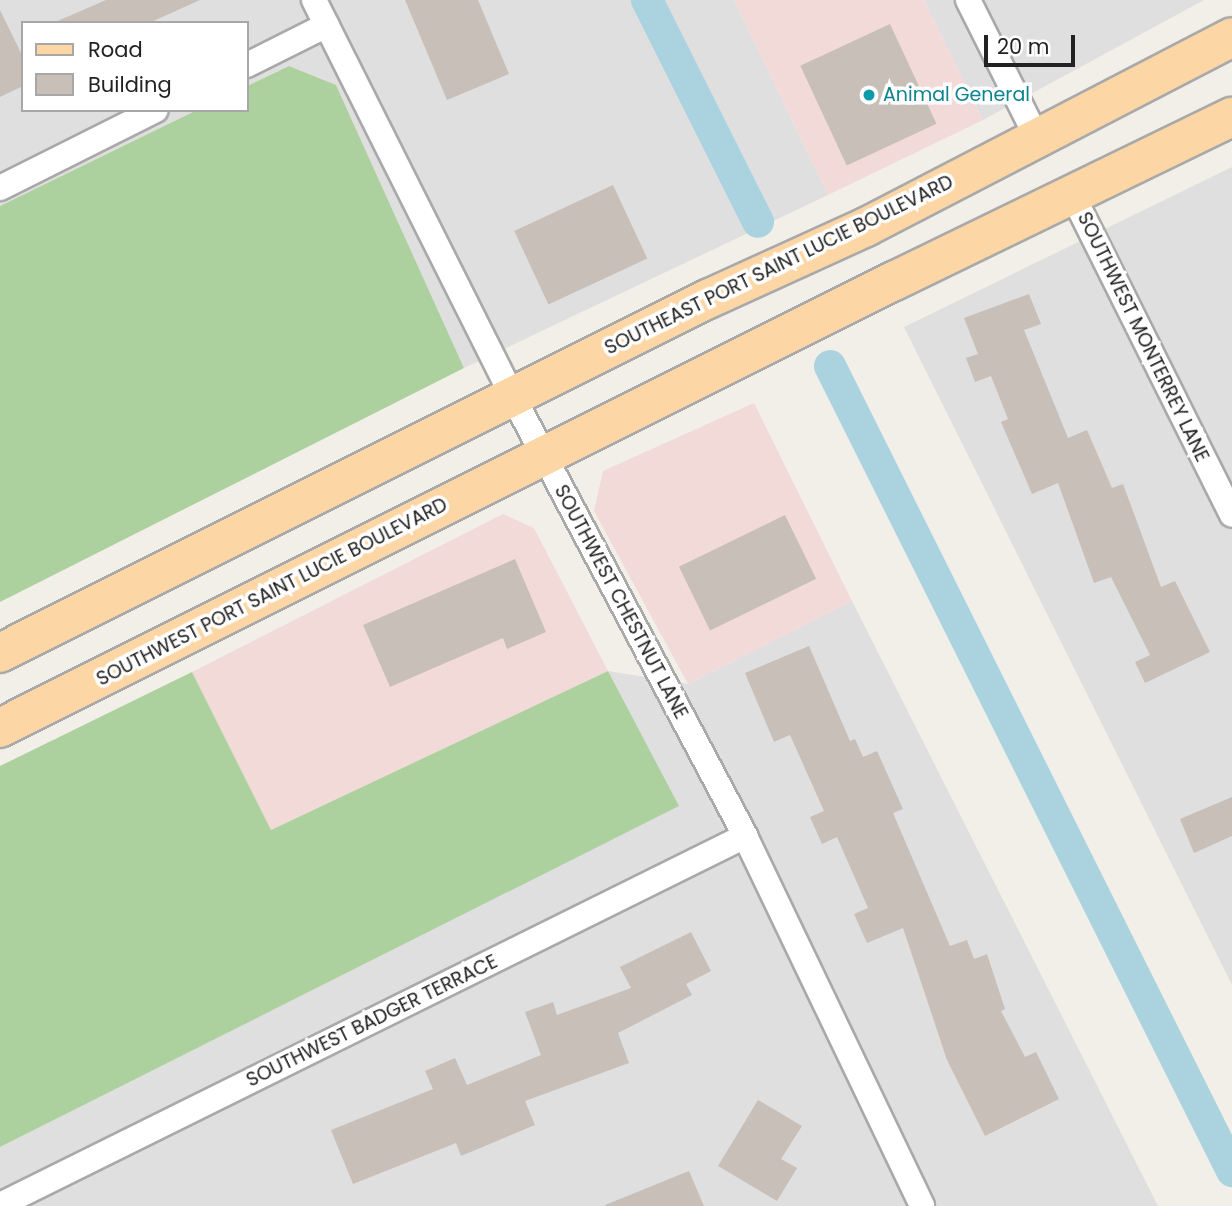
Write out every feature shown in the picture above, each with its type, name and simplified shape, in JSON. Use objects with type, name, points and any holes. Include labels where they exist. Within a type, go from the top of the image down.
[{"type":"main road","name":"SOUTHEAST PORT SAINT LUCIE BOULEVARD","points":[[513,397],[708,299],[866,227],[1036,136],[1232,37]]},
{"type":"main road","points":[[544,456],[1232,117]]},
{"type":"main road","points":[[0,653],[513,397]]},
{"type":"main road","name":"SOUTHWEST PORT SAINT LUCIE BOULEVARD","points":[[0,728],[544,456]]},
{"type":"street","name":"SOUTHWEST CHESTNUT LANE","points":[[314,0],[513,397],[745,836],[922,1206]]},
{"type":"street","points":[[968,0],[1036,136]]},
{"type":"street","points":[[248,64],[327,25]]},
{"type":"street","points":[[0,188],[152,112]]},
{"type":"street","name":"SOUTHWEST MONTERREY LANE","points":[[1073,196],[1232,515]]},
{"type":"street","name":"SOUTHWEST BADGER TERRACE","points":[[0,1205],[745,836]]},
{"type":"shaded area","points":[[0,0],[734,0],[828,195],[464,368],[336,85],[289,66],[248,86],[248,21],[21,21],[21,112],[193,112],[0,206]]},
{"type":"shaded area","points":[[734,0],[924,0],[983,120],[828,195]]},
{"type":"shaded area","points":[[924,0],[1204,0],[983,120]]},
{"type":"shaded area","points":[[1232,167],[1232,985],[904,327]]},
{"type":"shaded area","points":[[754,403],[852,601],[688,684],[594,511],[603,471]]},
{"type":"shaded area","points":[[503,514],[534,528],[608,671],[271,830],[192,672]]},
{"type":"shaded area","points":[[852,601],[1158,1206],[0,1206],[0,1147],[678,806],[608,671],[688,684]]},
{"type":"green space","points":[[289,66],[336,85],[464,368],[0,602],[0,206],[193,112],[248,112],[248,86]]},
{"type":"green space","points":[[608,671],[679,806],[0,1147],[0,766],[192,672],[271,830]]},
{"type":"building","points":[[106,0],[200,0],[153,21],[58,21]]},
{"type":"building","points":[[405,0],[478,0],[509,74],[447,100]]},
{"type":"building","points":[[0,10],[21,53],[21,87],[0,97]]},
{"type":"building","name":"Animal General","points":[[890,24],[936,124],[847,166],[800,66]]},
{"type":"building","points":[[613,185],[647,258],[548,304],[514,231]]},
{"type":"building","points":[[1029,294],[1041,324],[1024,330],[1068,438],[1087,430],[1112,488],[1123,484],[1161,587],[1175,581],[1210,652],[1145,683],[1135,662],[1150,655],[1111,577],[1094,583],[1058,483],[1032,494],[1001,422],[1008,419],[991,376],[975,382],[966,358],[978,354],[964,318]]},
{"type":"building","points":[[785,515],[816,579],[710,631],[679,567]]},
{"type":"building","points":[[515,559],[546,632],[507,649],[503,638],[390,687],[363,625]]},
{"type":"building","points":[[809,646],[850,741],[855,739],[863,757],[877,751],[903,809],[893,813],[950,946],[967,940],[974,959],[987,954],[1005,1009],[1001,1011],[1025,1057],[1036,1052],[1059,1099],[985,1136],[947,1060],[903,928],[867,943],[854,914],[868,908],[837,837],[822,844],[810,817],[824,811],[790,735],[774,742],[745,673]]},
{"type":"building","points":[[1232,797],[1232,836],[1194,853],[1180,819]]},
{"type":"building","points":[[691,932],[711,971],[686,984],[692,995],[618,1033],[629,1063],[525,1101],[535,1125],[461,1156],[456,1143],[353,1184],[331,1130],[433,1089],[425,1071],[455,1058],[467,1085],[541,1055],[525,1012],[553,1002],[557,1015],[631,988],[620,967]]},
{"type":"building","points":[[758,1100],[802,1126],[781,1159],[797,1168],[777,1201],[718,1166]]},
{"type":"building","points":[[689,1171],[704,1206],[605,1206],[605,1205]]},
{"type":"waterway","points":[[647,0],[758,222]]},
{"type":"waterway","points":[[830,366],[1232,1171]]},
{"type":"place","name":"Animal General","points":[[869,95]]}]
